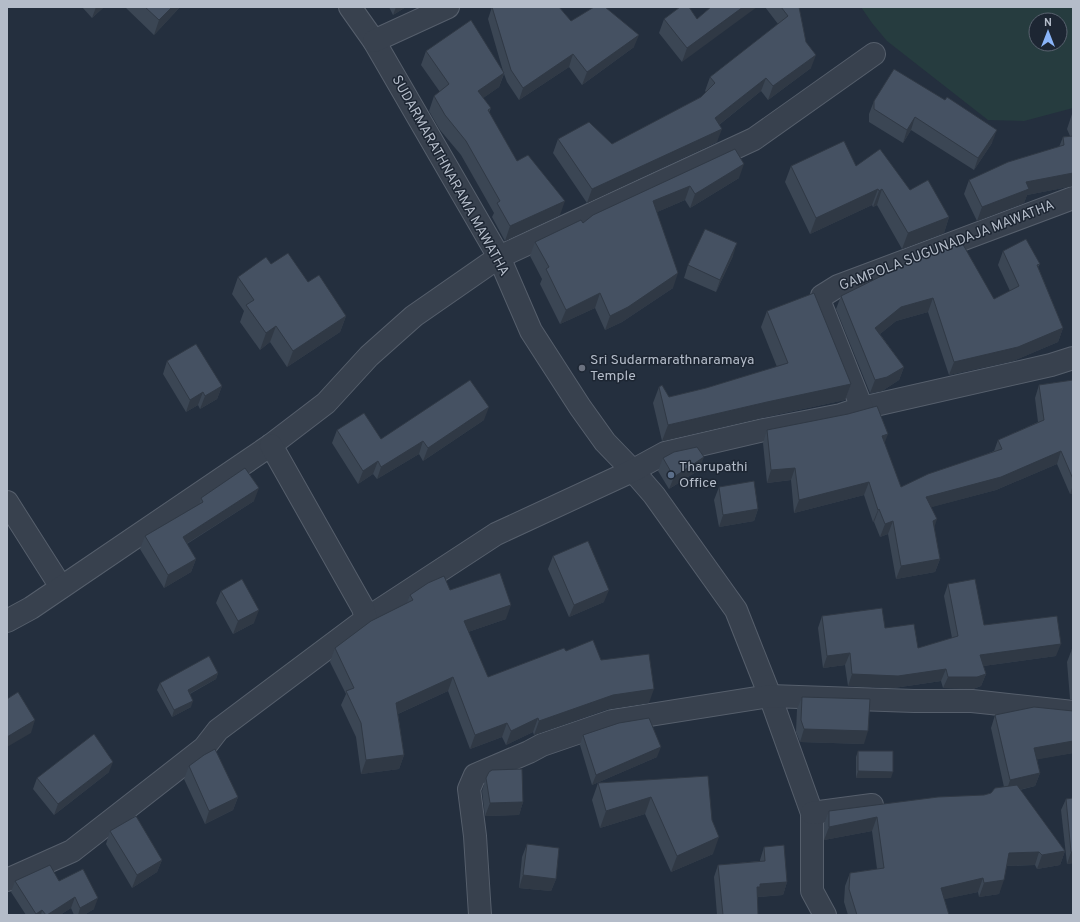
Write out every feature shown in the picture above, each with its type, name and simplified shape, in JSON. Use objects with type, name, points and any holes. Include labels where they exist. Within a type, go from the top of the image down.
[{"type":"street","name":"SUDARMARATHNARAMA MAWATHA","points":[[350,7],[374,41],[499,257],[531,331],[580,407],[605,442],[654,495],[736,610],[770,696],[812,812],[812,891],[809,915]]},
{"type":"street","points":[[374,41],[448,7]]},
{"type":"street","points":[[7,621],[31,608],[114,553],[271,445],[326,404],[369,356],[414,316],[499,257],[754,139],[874,54]]},
{"type":"street","name":"GAMPOLA SUGUNADAJA MAWATHA","points":[[862,408],[821,305],[822,296],[838,286],[1073,198]]},
{"type":"street","points":[[7,880],[72,851],[204,748],[218,730],[366,619],[496,534],[632,471],[665,453],[764,430],[841,415],[862,408],[1051,365],[1073,358]]},
{"type":"street","points":[[271,445],[363,608],[366,619]]},
{"type":"street","points":[[7,502],[61,587]]},
{"type":"street","points":[[480,915],[475,836],[469,789],[475,775],[542,746],[612,721],[770,696],[914,701],[972,701],[1073,712]]},
{"type":"street","points":[[812,812],[894,803]]},
{"type":"street","points":[[812,891],[825,915]]},
{"type":"green space","points":[[861,7],[1073,7],[1073,108],[1024,121],[988,120],[887,41]]},
{"type":"building","points":[[145,7],[172,7],[159,20]]},
{"type":"building","points":[[492,7],[559,7],[571,21],[594,7],[605,7],[639,35],[587,72],[573,54],[523,88],[511,70]]},
{"type":"building","points":[[680,7],[689,7],[697,19],[711,7],[743,7],[687,48],[664,19]]},
{"type":"building","points":[[781,7],[799,7],[806,42],[816,55],[773,86],[766,78],[715,118],[722,129],[592,189],[558,139],[589,122],[612,144],[701,97],[715,83],[710,77],[788,16]]},
{"type":"building","points":[[471,20],[504,73],[478,91],[491,108],[488,110],[517,161],[528,155],[565,201],[510,226],[497,203],[500,201],[466,141],[445,115],[434,96],[449,84],[426,51]]},
{"type":"building","points":[[894,69],[945,100],[947,97],[997,130],[978,158],[915,117],[907,130],[874,109],[874,101]]},
{"type":"building","points":[[1073,136],[1073,173],[1026,182],[1029,189],[982,207],[969,180],[1008,162],[1064,145],[1063,137]]},
{"type":"building","points":[[844,141],[856,166],[880,149],[910,190],[928,180],[949,217],[908,233],[882,189],[879,191],[878,189],[816,218],[791,166]]},
{"type":"building","points":[[735,149],[744,164],[695,194],[690,186],[653,201],[678,273],[628,307],[610,316],[600,293],[566,310],[546,269],[549,267],[535,242],[581,220],[583,223],[593,215]]},
{"type":"building","points":[[705,229],[737,243],[720,280],[688,265]]},
{"type":"building","points":[[1026,239],[1040,264],[1037,265],[1063,328],[1018,347],[954,362],[933,298],[901,307],[875,328],[904,367],[887,377],[875,380],[841,296],[918,258],[961,241],[994,299],[1019,286],[1003,251]]},
{"type":"building","points":[[288,253],[308,282],[319,275],[346,316],[293,351],[276,326],[266,333],[246,305],[254,300],[238,277],[266,257],[271,264]]},
{"type":"building","points":[[814,293],[851,384],[668,425],[659,387],[662,385],[669,397],[706,388],[788,363],[767,311]]},
{"type":"building","points":[[196,344],[222,386],[205,396],[203,392],[190,400],[167,361]]},
{"type":"building","points":[[470,380],[489,407],[428,448],[423,441],[381,467],[378,461],[363,471],[337,430],[364,413],[381,439]]},
{"type":"building","points":[[1073,380],[1073,479],[1061,451],[1001,477],[926,497],[937,519],[933,521],[940,559],[901,566],[893,521],[885,524],[879,509],[878,510],[869,482],[799,500],[795,468],[771,470],[767,430],[848,414],[877,406],[888,434],[882,436],[901,487],[928,474],[1002,449],[998,440],[1044,420],[1039,385]]},
{"type":"building","points":[[697,447],[704,457],[674,477],[663,458],[674,452]]},
{"type":"building","points":[[245,468],[259,488],[183,537],[196,559],[168,575],[145,536],[203,502],[201,498]]},
{"type":"building","points":[[754,481],[758,509],[723,515],[719,487]]},
{"type":"building","points":[[588,541],[609,590],[574,605],[553,556]]},
{"type":"building","points":[[500,573],[511,605],[464,621],[488,677],[564,648],[566,651],[593,640],[601,660],[649,654],[654,689],[613,695],[539,721],[538,718],[511,731],[507,723],[475,735],[453,677],[396,703],[404,755],[366,760],[361,723],[346,691],[354,688],[335,648],[371,621],[413,600],[410,595],[428,583],[444,576],[450,590]]},
{"type":"building","points":[[242,579],[259,610],[238,621],[221,591]]},
{"type":"building","points":[[975,579],[984,625],[1057,616],[1061,644],[980,655],[986,674],[977,677],[948,677],[946,669],[898,676],[852,674],[850,653],[827,656],[822,616],[882,608],[885,628],[914,624],[918,648],[958,636],[948,584]]},
{"type":"building","points":[[209,656],[218,673],[188,690],[193,701],[174,710],[160,683]]},
{"type":"building","points":[[18,692],[35,720],[7,737],[7,699]]},
{"type":"building","points":[[802,697],[870,699],[868,731],[804,729],[801,720]]},
{"type":"building","points":[[1034,707],[1073,711],[1073,741],[1034,748],[1040,773],[1010,780],[995,715]]},
{"type":"building","points":[[649,718],[661,747],[596,775],[583,735],[619,723]]},
{"type":"building","points":[[94,734],[113,762],[58,804],[37,778]]},
{"type":"building","points":[[215,749],[238,797],[209,811],[189,766]]},
{"type":"building","points":[[858,751],[893,751],[893,772],[858,771]]},
{"type":"building","points":[[522,769],[523,802],[490,803],[486,778],[489,772],[492,770]]},
{"type":"building","points":[[708,776],[712,820],[719,837],[677,856],[651,797],[606,811],[598,783]]},
{"type":"building","points":[[1017,785],[1065,851],[1042,855],[1039,852],[1009,853],[1004,880],[984,883],[983,878],[941,888],[949,915],[857,915],[849,889],[850,873],[884,868],[877,817],[829,827],[829,811],[938,797],[984,795],[991,793],[995,788]]},
{"type":"building","points":[[1073,798],[1073,852],[1071,852],[1066,799]]},
{"type":"building","points":[[136,816],[162,860],[137,875],[110,831]]},
{"type":"building","points":[[527,844],[559,848],[556,879],[523,875]]},
{"type":"building","points":[[784,845],[787,882],[760,884],[760,887],[757,887],[758,915],[723,915],[718,865],[765,861],[764,847]]},
{"type":"building","points":[[50,865],[59,881],[83,869],[98,898],[80,908],[75,897],[47,915],[42,910],[36,914],[15,881]]},
{"type":"place","name":"Sri Sudarmarathnaramaya Temple","points":[[582,368]]},
{"type":"place","name":"Tharupathi Office","points":[[671,475]]}]
